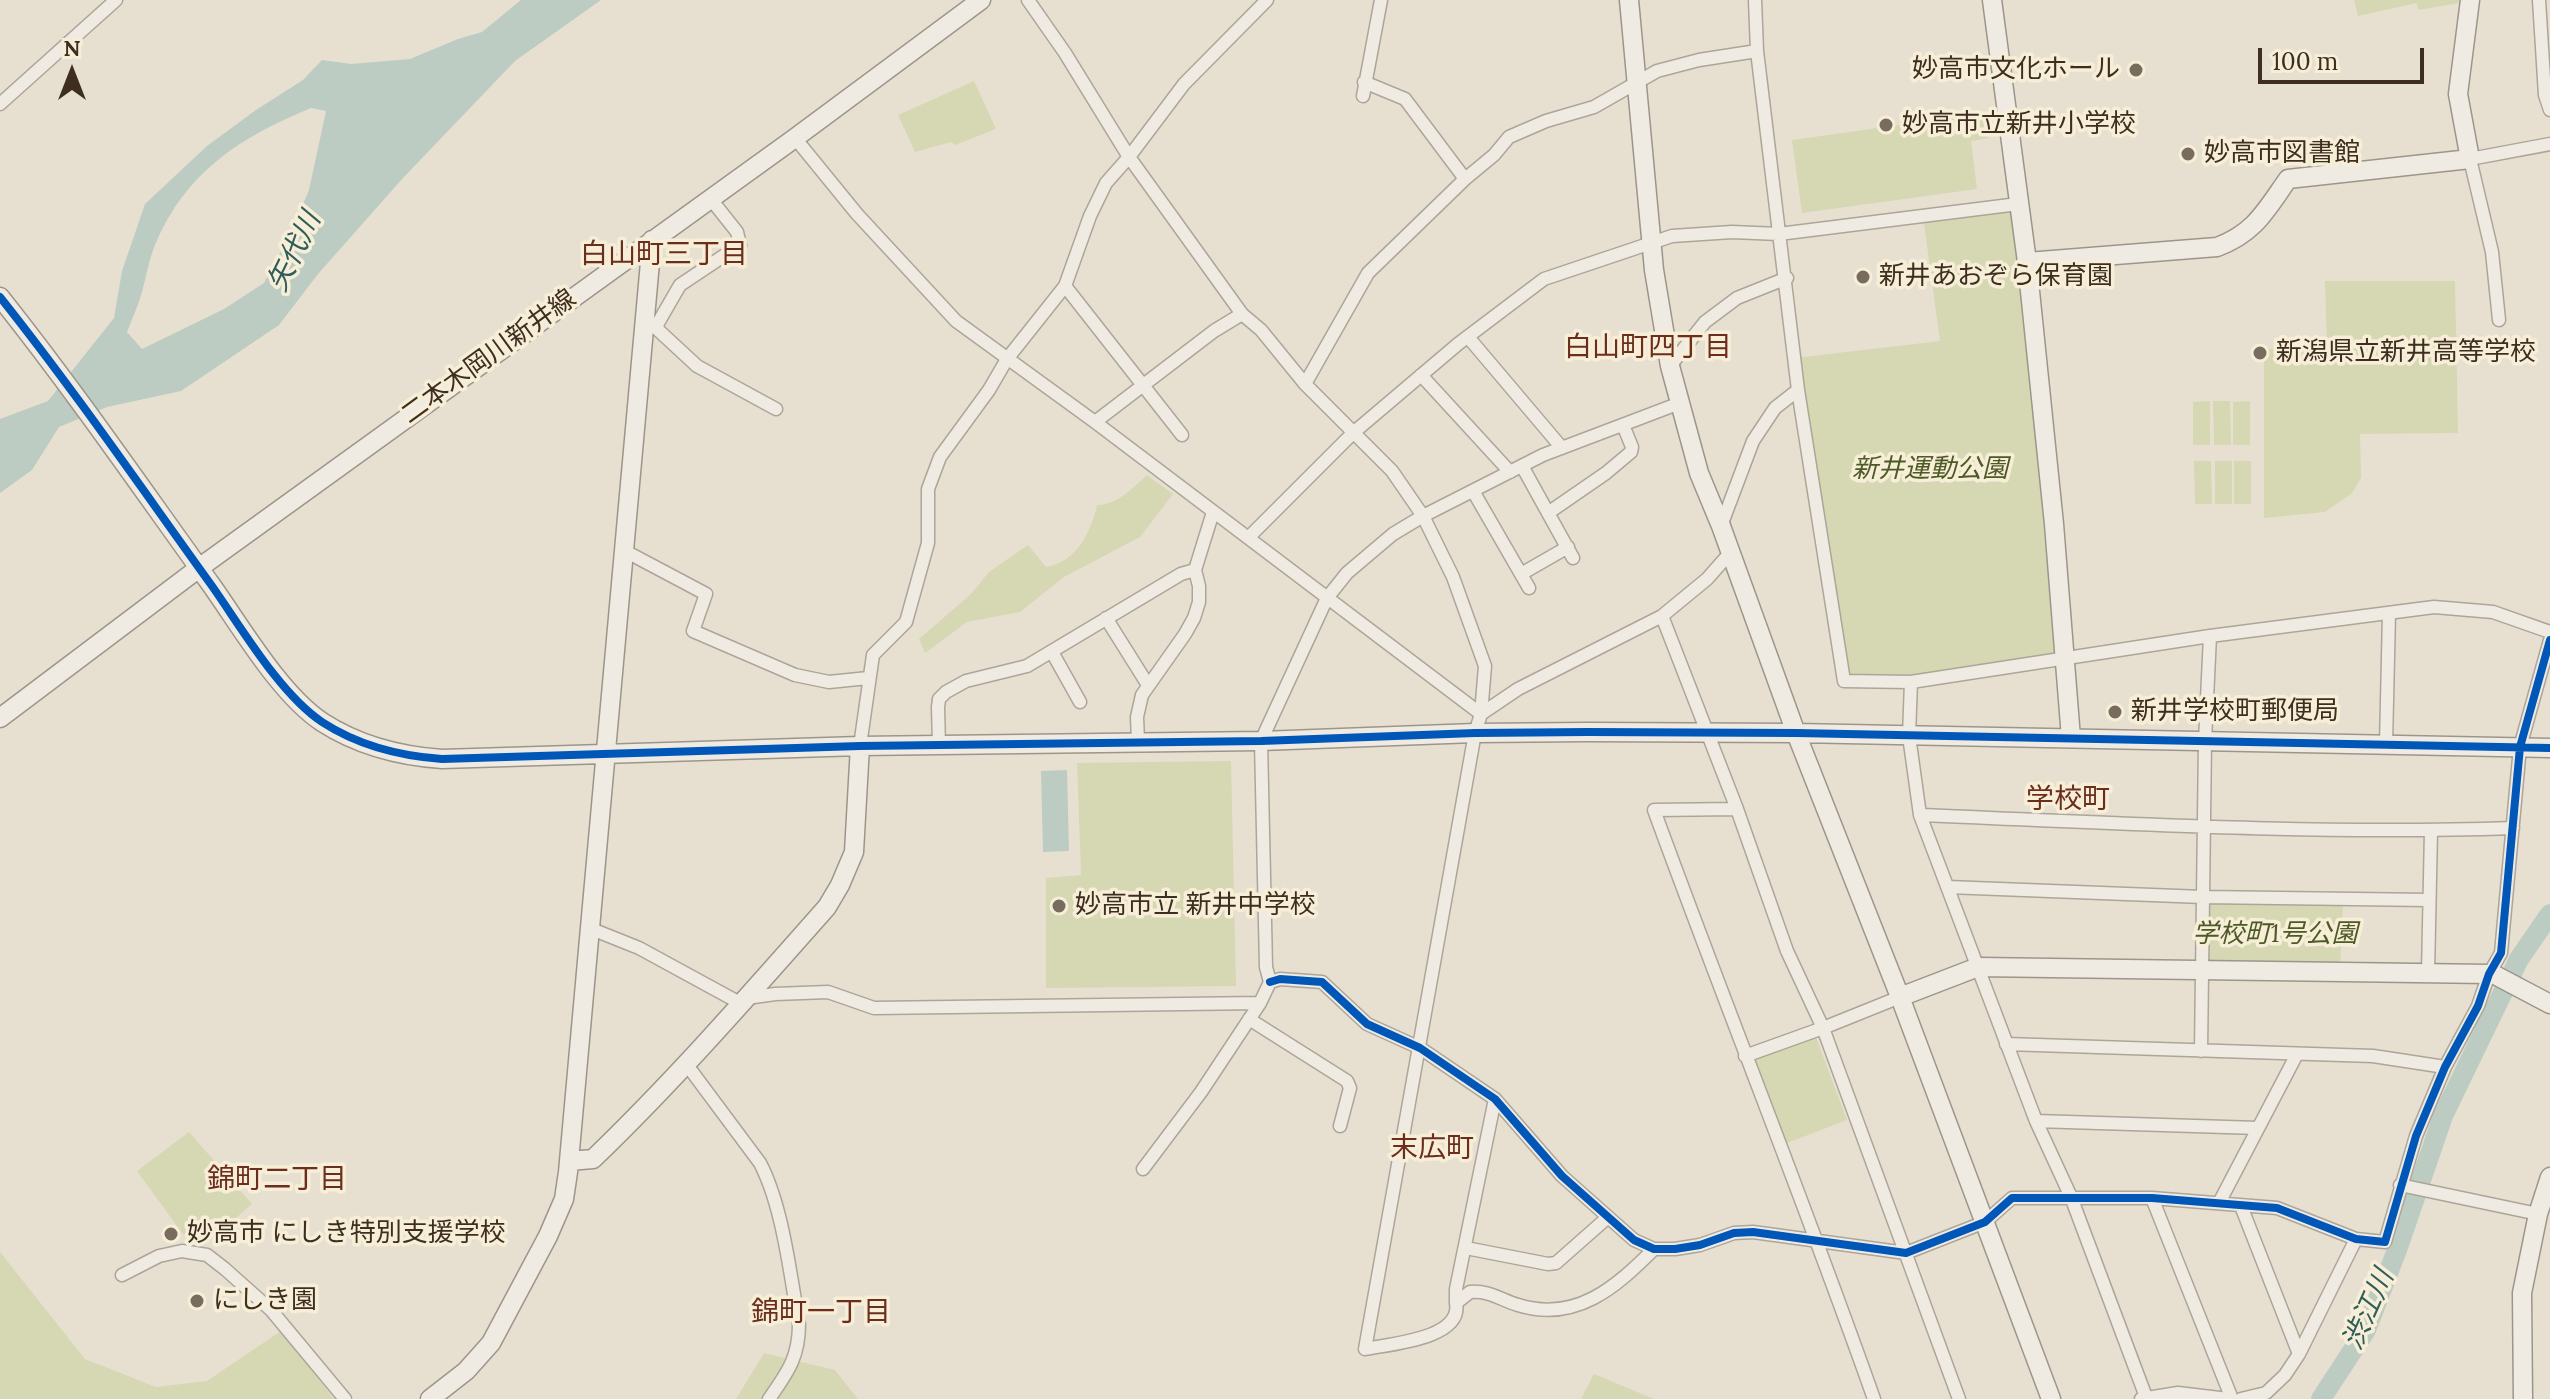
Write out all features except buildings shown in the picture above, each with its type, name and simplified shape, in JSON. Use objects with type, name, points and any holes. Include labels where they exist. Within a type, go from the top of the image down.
[{"type":"street","points":[[0,104],[116,0]]},
{"type":"street","name":"二本木岡川新井線","points":[[0,718],[199,568],[981,0]]},
{"type":"street","points":[[1028,0],[1065,53],[1129,157],[1242,314],[1261,330],[1305,384],[1392,471],[1423,516],[1453,577],[1485,666],[1481,714],[1475,733],[1365,1349],[1428,1337],[1452,1322],[1458,1310],[1456,1289],[1495,1099]]},
{"type":"street","points":[[569,1161],[593,1159],[687,1065],[827,907],[854,852],[860,746],[873,655],[906,622],[928,543],[928,489],[940,457],[989,390],[1007,359],[1065,286],[1090,216],[1106,183],[1184,84],[1267,0]]},
{"type":"street","points":[[1363,96],[1381,0]]},
{"type":"street","points":[[1629,0],[1651,242],[1670,366],[1699,473],[2051,1399]]},
{"type":"street","points":[[1755,0],[1757,51],[1787,278],[1798,390],[1844,681],[1911,682],[2210,636],[2434,607],[2493,612],[2550,632]]},
{"type":"street","points":[[1992,0],[2027,262],[2054,524],[2071,738]]},
{"type":"street","points":[[2470,0],[2458,94],[2492,252],[2499,320]]},
{"type":"street","points":[[2539,0],[2545,95],[2550,110]]},
{"type":"street","points":[[1305,384],[1368,273],[1494,155],[1509,137],[1546,121],[1594,107],[1657,71],[1699,60],[1757,51]]},
{"type":"street","points":[[1364,82],[1405,99],[1465,179]]},
{"type":"street","points":[[795,138],[857,214],[956,321],[1249,537],[1481,714]]},
{"type":"street","points":[[2027,262],[2217,247],[2238,239],[2256,223],[2288,179],[2470,159],[2550,144]]},
{"type":"street","points":[[650,328],[658,323],[680,285],[740,245],[737,232],[710,198]]},
{"type":"street","points":[[1249,537],[1353,433],[1468,337],[1544,279],[1672,236],[1732,232],[1779,234],[2018,204]]},
{"type":"street","points":[[430,1399],[466,1371],[491,1343],[548,1236],[564,1199],[623,550],[650,328],[652,240]]},
{"type":"street","points":[[1670,366],[1705,322],[1737,298],[1787,278]]},
{"type":"street","points":[[1065,286],[1182,435]]},
{"type":"street","points":[[4,301],[287,688],[320,721],[388,753],[442,759],[860,746],[1261,741],[1475,733],[1796,733],[2550,748]]},
{"type":"street","points":[[1095,422],[1214,331],[1242,314]]},
{"type":"street","points":[[650,328],[697,366],[776,409]]},
{"type":"street","points":[[1468,337],[1562,448]]},
{"type":"street","points":[[1421,375],[1516,469],[1548,513],[1570,552],[1521,574]]},
{"type":"street","points":[[1721,526],[1753,441],[1775,408],[1798,390]]},
{"type":"street","points":[[1143,1169],[1201,1092],[1260,1003],[1270,982],[1266,967],[1261,741],[1327,598],[1347,573],[1393,534],[1423,516],[1562,448],[1680,403]]},
{"type":"street","points":[[1548,513],[1631,452],[1623,425]]},
{"type":"street","points":[[1473,491],[1529,588]]},
{"type":"street","points":[[1138,742],[1137,717],[1142,695],[1194,618],[1199,602],[1195,570],[1213,512]]},
{"type":"street","points":[[623,550],[706,594],[693,631],[795,675],[829,682],[868,678]]},
{"type":"street","points":[[1481,714],[1518,689],[1662,616],[1707,579],[1730,553]]},
{"type":"street","points":[[939,746],[939,699],[946,692],[966,681],[1027,666],[1181,574],[1195,570]]},
{"type":"street","points":[[2386,744],[2389,613]]},
{"type":"street","points":[[1662,616],[1737,809],[1787,951],[1823,1028],[1959,1399]]},
{"type":"street","points":[[1106,618],[1148,685]]},
{"type":"street","points":[[2201,1051],[2205,741],[2210,636]]},
{"type":"street","points":[[1270,982],[1280,979],[1322,982],[1367,1024],[1420,1048],[1495,1099],[1562,1176],[1634,1240],[1654,1249],[1700,1245],[1734,1233],[1753,1232],[1906,1253],[1985,1222],[2012,1198],[2071,1197],[2152,1198],[2277,1208],[2356,1239],[2385,1242],[2416,1136],[2445,1067],[2478,1006],[2501,953],[2520,747],[2550,640]]},
{"type":"street","points":[[1052,652],[1080,702]]},
{"type":"street","points":[[1911,682],[1909,736],[1920,815],[2036,1121],[2071,1197],[2144,1398],[2178,1393],[2230,1399],[2152,1198]]},
{"type":"street","points":[[1737,809],[1654,810],[1818,1242],[1874,1399]]},
{"type":"street","points":[[1920,815],[2431,831],[2513,828]]},
{"type":"street","points":[[2428,973],[2431,831]]},
{"type":"street","points":[[1948,887],[2203,897],[2429,900]]},
{"type":"street","points":[[589,928],[639,948],[744,1001],[775,994],[828,992],[874,1008],[1260,1003]]},
{"type":"street","points":[[1745,1056],[1978,967],[2492,974],[2550,1004]]},
{"type":"street","points":[[1249,1019],[1347,1081],[1350,1088],[1340,1126]]},
{"type":"street","points":[[2006,1044],[2373,1056],[2445,1067]]},
{"type":"street","points":[[2219,1203],[2297,1054]]},
{"type":"street","points":[[687,1065],[760,1163],[775,1201],[799,1324],[799,1343],[784,1380],[769,1399]]},
{"type":"street","points":[[2036,1121],[2258,1128]]},
{"type":"street","points":[[2523,1399],[2522,1293],[2538,1214],[2550,1177]]},
{"type":"street","points":[[2403,1187],[2538,1214]]},
{"type":"street","points":[[2241,1206],[2299,1354]]},
{"type":"street","points":[[1466,1248],[1556,1263],[1607,1218]]},
{"type":"street","points":[[2241,1399],[2266,1393],[2285,1375],[2299,1354],[2356,1239]]},
{"type":"street","points":[[1456,1303],[1470,1292],[1478,1291],[1521,1306],[1549,1309],[1574,1307],[1591,1301],[1627,1277],[1654,1249]]},
{"type":"street","points":[[122,1275],[159,1256],[182,1251],[207,1255],[271,1310],[345,1399]]},
{"type":"green space","points":[[2354,0],[2460,0],[2459,3],[2418,10],[2417,3],[2358,16]]},
{"type":"green space","points":[[974,81],[996,129],[955,145],[951,142],[915,152],[898,115]]},
{"type":"green space","points":[[1985,113],[1989,138],[1971,141],[1977,189],[1802,213],[1792,140]]},
{"type":"green space","name":"新井運動公園","points":[[2018,204],[2064,660],[1911,682],[1844,681],[1795,358],[1940,341],[1923,216]]},
{"type":"green space","points":[[2325,281],[2455,281],[2458,433],[2360,434],[2361,478],[2352,493],[2325,512],[2264,518],[2264,349],[2327,348]]},
{"type":"green space","points":[[2210,401],[2210,445],[2193,445],[2193,402]]},
{"type":"green space","points":[[2213,401],[2230,401],[2231,445],[2214,445]]},
{"type":"green space","points":[[2250,401],[2250,445],[2233,445],[2233,402]]},
{"type":"green space","points":[[2194,461],[2211,461],[2212,504],[2195,504]]},
{"type":"green space","points":[[2215,461],[2232,461],[2232,504],[2215,504]]},
{"type":"green space","points":[[2234,461],[2251,461],[2251,504],[2234,504]]},
{"type":"green space","points":[[1147,475],[1173,494],[1140,537],[1064,577],[1020,612],[967,622],[925,653],[919,639],[971,594],[989,572],[1028,545],[1046,567],[1066,559],[1086,536],[1097,505],[1118,499]]},
{"type":"green space","points":[[1231,761],[1236,986],[1046,988],[1046,878],[1081,875],[1077,763]]},
{"type":"green space","name":"学校町1号公園","points":[[2208,902],[2343,903],[2340,968],[2207,967]]},
{"type":"green space","points":[[1814,1032],[1847,1120],[1782,1145],[1749,1057]]},
{"type":"green space","points":[[189,1132],[252,1204],[205,1245],[182,1233],[137,1171]]},
{"type":"green space","points":[[0,1252],[85,1359],[156,1387],[207,1381],[281,1331],[334,1399],[0,1399]]},
{"type":"green space","points":[[764,1353],[835,1370],[858,1399],[736,1399]]},
{"type":"green space","points":[[1594,1374],[1654,1399],[1581,1399]]},
{"type":"water","name":"矢代川","points":[[521,0],[601,0],[515,61],[403,178],[318,274],[279,325],[181,391],[107,407],[59,427],[32,470],[0,493],[0,419],[48,401],[114,318],[122,271],[145,204],[207,146],[303,80],[322,60],[351,64],[410,59],[482,32]],"holes":[[[311,108],[326,111],[309,190],[264,283],[224,309],[142,349],[127,332],[155,245],[183,196],[218,160],[261,131]]]},
{"type":"water","points":[[1067,770],[1069,851],[1043,852],[1041,771]]},
{"type":"waterway","name":"渋江川","points":[[2321,1399],[2366,1330],[2443,1116],[2519,959],[2550,914]]},
{"type":"cycle path","points":[[0,297],[291,695],[306,710],[336,730],[365,743],[410,755],[442,759],[860,746],[1261,741],[1588,732],[1796,733],[2550,748]]},
{"type":"cycle path","points":[[1270,982],[1280,979],[1322,982],[1367,1024],[1420,1048],[1495,1099],[1562,1176],[1634,1240],[1654,1249],[1700,1245],[1734,1233],[1753,1232],[1906,1253],[1985,1222],[2012,1198],[2152,1198],[2277,1208],[2356,1239],[2385,1242],[2416,1136],[2445,1067],[2478,1006],[2489,974],[2501,953],[2520,747],[2550,640]]},
{"type":"place","name":"妙高市文化ホール","points":[[2136,70]]},
{"type":"place","name":"妙高市立新井小学校","points":[[1886,125]]},
{"type":"place","name":"妙高市図書館","points":[[2188,154]]},
{"type":"place","name":"新井あおぞら保育園","points":[[1863,277]]},
{"type":"place","name":"新潟県立新井高等学校","points":[[2260,353]]},
{"type":"place","name":"新井学校町郵便局","points":[[2115,712]]},
{"type":"place","name":"妙高市立 新井中学校","points":[[1059,906]]},
{"type":"place","name":"妙高市 にしき特別支援学校","points":[[171,1234]]},
{"type":"place","name":"にしき園","points":[[197,1301]]},
{"type":"district","name":"白山町三丁目","points":[[664,255]]},
{"type":"district","name":"白山町四丁目","points":[[1648,348]]},
{"type":"district","name":"学校町","points":[[2068,800]]},
{"type":"district","name":"末広町","points":[[1432,1149]]},
{"type":"district","name":"錦町二丁目","points":[[277,1180]]},
{"type":"district","name":"錦町一丁目","points":[[821,1313]]}]
